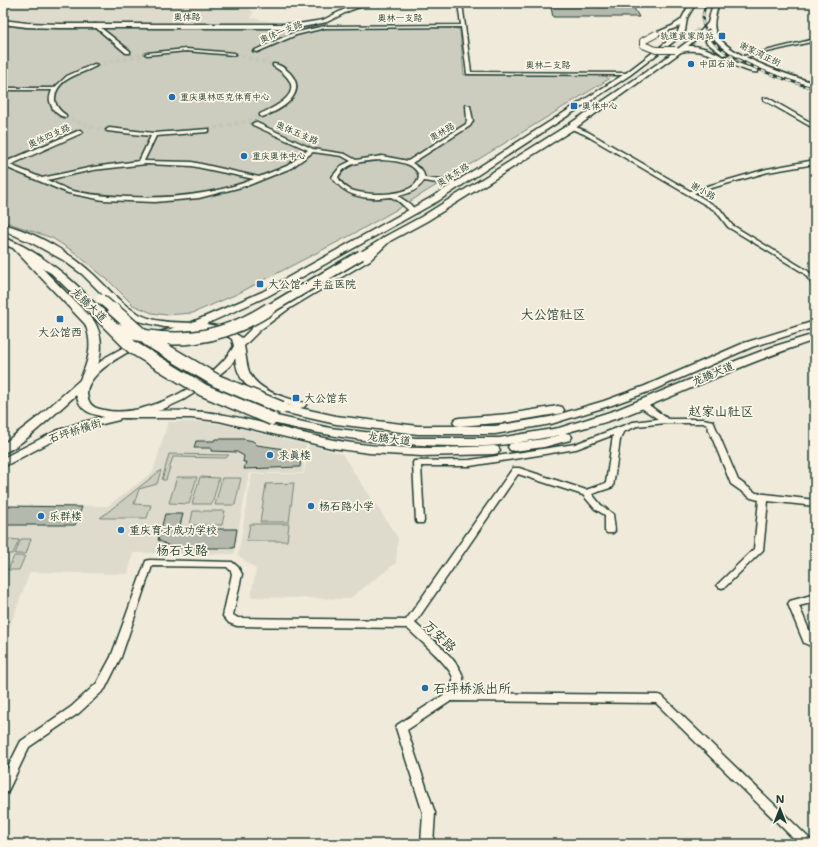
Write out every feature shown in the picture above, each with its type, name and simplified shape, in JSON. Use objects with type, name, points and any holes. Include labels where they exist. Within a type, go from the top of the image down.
[{"type":"highway","points":[[3,227],[31,238],[52,249],[84,271],[129,313],[138,318],[162,324],[192,326]]},
{"type":"highway","name":"龙腾大道","points":[[3,231],[29,240],[68,267],[148,340],[217,381],[282,408],[336,420],[418,430],[495,430],[551,420],[608,403],[649,388],[748,345],[815,324]]},
{"type":"highway","points":[[115,330],[132,335],[163,340],[186,339],[207,336],[220,332],[247,322],[387,239]]},
{"type":"highway","name":"龙腾大道","points":[[3,241],[16,246],[54,271],[132,347],[203,390],[272,419],[330,432],[416,442],[499,442],[560,431],[640,406],[749,359],[815,337]]},
{"type":"highway","points":[[16,246],[90,323],[93,328],[97,344],[93,363],[85,382]]},
{"type":"highway","points":[[239,346],[246,376],[252,384],[260,390],[293,403],[392,420],[450,422],[509,418],[553,411],[649,388]]},
{"type":"highway","points":[[128,415],[200,415],[243,422],[351,447],[394,452],[445,452],[502,449],[544,443],[584,432],[640,406]]},
{"type":"main road","name":"奥体路","points":[[96,26],[296,24],[323,19],[359,3]]},
{"type":"main road","name":"奥体路","points":[[3,21],[35,26],[309,25],[326,21],[349,9],[368,3]]},
{"type":"main road","name":"奥体东路","points":[[192,326],[265,294],[458,184],[628,74],[682,31],[686,8],[693,3]]},
{"type":"main road","points":[[711,23],[716,3]]},
{"type":"main road","points":[[689,26],[684,20],[674,27],[643,40],[643,45],[656,50],[678,50],[689,48],[706,49],[730,62],[756,71]]},
{"type":"main road","points":[[286,26],[298,32],[326,21],[329,24],[336,26]]},
{"type":"main road","name":"奥体东路","points":[[128,415],[157,408],[179,398],[200,385],[226,364],[234,355],[239,346],[257,328],[284,308],[367,258],[387,239],[424,219],[571,127],[701,34],[711,23]]},
{"type":"main road","name":"谢家湾正街","points":[[711,23],[711,30],[716,38],[742,57],[767,69],[815,85]]},
{"type":"main road","name":"谢家湾正街","points":[[708,41],[731,58],[756,71],[815,91]]},
{"type":"main road","points":[[192,326],[221,328],[237,338],[239,346]]},
{"type":"main road","name":"石坪桥横街","points":[[3,448],[36,425],[110,359],[142,342],[175,330],[192,326]]},
{"type":"main road","points":[[85,382],[81,394],[84,404],[93,411],[109,415],[128,415]]},
{"type":"main road","name":"石坪桥横街","points":[[3,463],[60,433],[128,415]]},
{"type":"street","points":[[460,3],[463,26]]},
{"type":"street","points":[[96,26],[128,52]]},
{"type":"street","name":"奥林一支路","points":[[336,26],[463,26]]},
{"type":"street","name":"奥体一支路","points":[[255,51],[298,32],[316,27],[336,26]]},
{"type":"street","name":"奥林二支路","points":[[463,26],[469,73],[628,74]]},
{"type":"street","points":[[742,57],[815,40]]},
{"type":"street","points":[[147,54],[186,50],[234,54]]},
{"type":"street","points":[[64,116],[57,111],[52,100],[55,89],[66,78],[83,69],[96,65]]},
{"type":"street","points":[[262,115],[274,111],[290,99],[295,88],[293,78],[285,70],[275,65]]},
{"type":"street","points":[[3,89],[55,89]]},
{"type":"street","points":[[766,99],[815,127]]},
{"type":"street","name":"奥林路","points":[[408,163],[468,125],[470,121],[468,106]]},
{"type":"street","name":"奥体五支路","points":[[256,124],[312,150],[343,155],[355,162]]},
{"type":"street","name":"谢小路","points":[[571,127],[586,133],[718,210],[730,226],[806,272],[815,284]]},
{"type":"street","points":[[108,130],[154,135],[189,133],[207,130]]},
{"type":"street","name":"奥体四支路","points":[[4,165],[80,132]]},
{"type":"street","points":[[141,162],[154,135]]},
{"type":"street","points":[[4,165],[68,191],[103,198],[155,200],[198,196],[260,179],[289,167],[312,150]]},
{"type":"street","points":[[382,158],[408,163],[417,167],[422,173],[422,179],[419,185],[411,190],[393,195],[370,196],[356,194],[337,184],[335,178],[338,171],[355,162],[382,158]]},
{"type":"street","points":[[40,180],[74,171],[111,164],[141,162],[183,163],[215,168],[260,179]]},
{"type":"street","points":[[689,193],[769,170],[794,164],[815,162]]},
{"type":"street","points":[[422,179],[458,184]]},
{"type":"street","points":[[393,195],[408,205],[413,211]]},
{"type":"street","points":[[640,406],[666,421]]},
{"type":"street","points":[[420,521],[417,463],[470,463],[576,446],[636,424],[666,421],[703,421],[710,423],[734,482],[754,496],[815,503]]},
{"type":"street","points":[[610,531],[609,514],[598,507],[586,493],[610,485],[616,440],[619,430]]},
{"type":"street","name":"万安路","points":[[449,697],[456,689],[458,678],[453,666],[409,624],[516,470],[586,493]]},
{"type":"street","points":[[722,584],[758,550],[764,498]]},
{"type":"street","name":"杨石支路","points":[[3,789],[25,744],[75,710],[101,686],[116,657],[149,563],[229,564],[235,569],[237,574],[228,616],[237,622],[409,624]]},
{"type":"street","points":[[815,598],[793,604],[808,640],[815,644]]},
{"type":"street","points":[[427,844],[429,813],[401,728],[449,697],[658,699],[807,844]]},
{"type":"shaded area","points":[[3,3],[243,3],[253,12],[251,18],[275,22],[275,24],[45,24],[3,18]]},
{"type":"shaded area","name":"重庆奥体中心","points":[[3,25],[24,28],[58,29],[451,26],[460,30],[464,75],[604,75],[609,79],[401,207],[355,233],[237,294],[193,313],[166,315],[152,313],[133,305],[109,281],[74,252],[52,238],[3,221]]},
{"type":"shaded area","name":"重庆育才成功学校","points":[[168,422],[204,422],[233,426],[306,445],[303,473],[249,473],[234,554],[133,553],[128,574],[30,572],[8,631],[3,631],[3,505],[108,506],[153,472]]},
{"type":"shaded area","name":"杨石路小学","points":[[309,445],[342,454],[398,538],[396,563],[349,599],[251,597],[256,569],[238,555],[252,474],[304,474]]},
{"type":"shaded area","points":[[169,454],[229,455],[226,458],[173,457],[166,480],[162,480]]},
{"type":"shaded area","points":[[161,470],[157,484],[139,489],[134,504],[151,505],[147,518],[100,518]]},
{"type":"shaded area","points":[[177,477],[197,477],[189,504],[169,503]]},
{"type":"shaded area","points":[[200,477],[219,478],[212,504],[192,504]]},
{"type":"shaded area","points":[[222,478],[241,478],[235,505],[215,505]]},
{"type":"shaded area","points":[[294,483],[289,522],[260,522],[266,484]]},
{"type":"shaded area","points":[[193,511],[225,511],[222,525],[190,525]]},
{"type":"shaded area","points":[[250,524],[289,524],[287,541],[247,541]]},
{"type":"shaded area","points":[[9,539],[19,540],[13,554],[3,554]]},
{"type":"shaded area","points":[[21,539],[31,539],[26,554],[15,554]]},
{"type":"shaded area","points":[[14,556],[25,556],[19,570],[8,570]]},
{"type":"building","points":[[550,3],[631,3],[639,17],[553,17]]},
{"type":"building","name":"求真楼","points":[[215,439],[244,439],[253,441],[257,445],[285,449],[284,454],[296,454],[296,459],[301,459],[300,467],[244,469],[246,462],[243,462],[244,456],[237,452],[211,451],[211,448],[194,448],[196,441],[214,441]]},
{"type":"building","name":"乐群楼","points":[[3,506],[82,507],[75,525],[3,525]]},
{"type":"building","points":[[165,514],[183,514],[179,529],[237,529],[234,548],[173,548],[158,540]]},
{"type":"tunnel","points":[[695,30],[708,41]]},
{"type":"tunnel","points":[[96,65],[147,54]]},
{"type":"tunnel","points":[[234,54],[275,65]]},
{"type":"tunnel","points":[[207,130],[249,121],[262,115]]},
{"type":"tunnel","points":[[64,116],[91,127],[109,130]]},
{"type":"railway","points":[[706,3],[703,24],[710,38],[721,49],[752,67],[815,89]]},
{"type":"place","name":"轨道袁家岗站","points":[[722,36]]},
{"type":"place","name":"中国石油","points":[[691,64]]},
{"type":"place","name":"重庆奥林匹克体育中心","points":[[172,97]]},
{"type":"place","name":"奥体中心","points":[[574,106]]},
{"type":"place","name":"重庆奥体中心","points":[[244,156]]},
{"type":"place","name":"大公馆‧丰益医院","points":[[260,284]]},
{"type":"place","name":"大公馆西","points":[[60,319]]},
{"type":"place","name":"大公馆东","points":[[296,398]]},
{"type":"place","name":"求真楼","points":[[270,455]]},
{"type":"place","name":"杨石路小学","points":[[311,506]]},
{"type":"place","name":"乐群楼","points":[[41,516]]},
{"type":"place","name":"重庆育才成功学校","points":[[121,530]]},
{"type":"place","name":"石坪桥派出所","points":[[425,688]]},
{"type":"district","name":"大公馆社区","points":[[553,314]]},
{"type":"district","name":"赵家山社区","points":[[721,411]]}]
